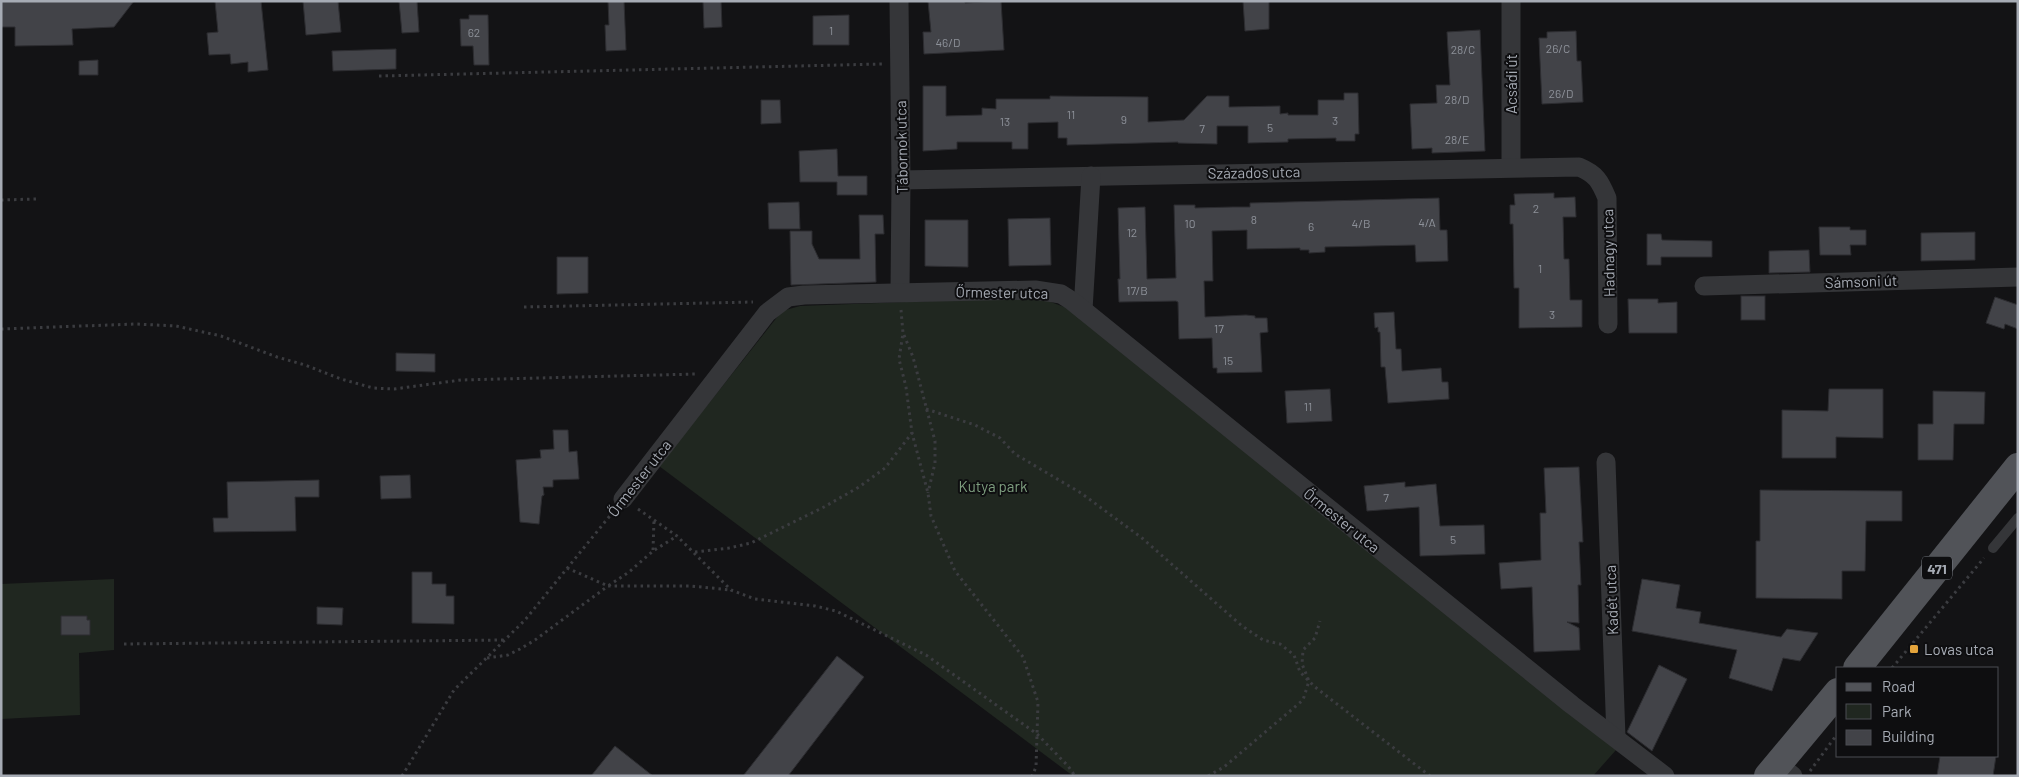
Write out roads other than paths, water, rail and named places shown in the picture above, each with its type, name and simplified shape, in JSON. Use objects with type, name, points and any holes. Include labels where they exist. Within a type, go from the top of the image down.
[{"type":"main road","name":"471","points":[[1858,667],[2018,467]]},
{"type":"main road","points":[[1780,772],[1836,695]]},
{"type":"street","name":"Tábornok utca","points":[[899,1],[900,292]]},
{"type":"street","name":"Acsádi út","points":[[1511,1],[1511,167]]},
{"type":"street","name":"Százados utca","points":[[901,180],[1579,167],[1591,172],[1601,183]]},
{"type":"street","points":[[1083,310],[1090,176]]},
{"type":"street","name":"Hadnagy utca","points":[[1601,183],[1607,198],[1608,214],[1608,324]]},
{"type":"street","name":"Sámsoni út","points":[[1704,286],[2018,277]]},
{"type":"street","name":"Őrmester utca","points":[[622,499],[767,313],[781,301],[796,296],[900,292],[1048,291],[1061,294],[1572,705],[1665,776]]},
{"type":"street","name":"Kadét utca","points":[[1606,462],[1616,737]]},
{"type":"lane","points":[[1993,548],[2018,518]]},
{"type":"place","name":"Lovas utca","points":[[1914,649]]},
{"type":"park label","name":"Kutya park","points":[[993,486]]}]
